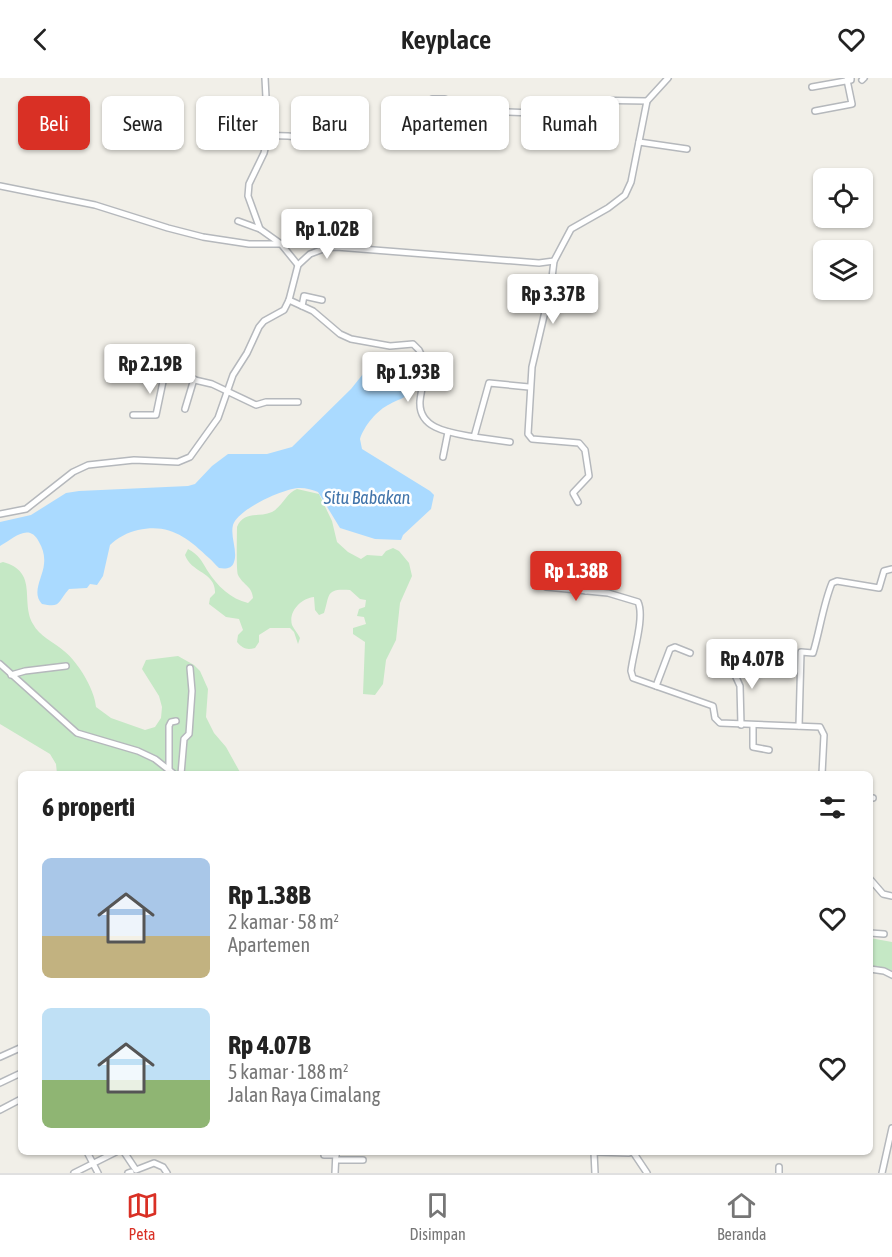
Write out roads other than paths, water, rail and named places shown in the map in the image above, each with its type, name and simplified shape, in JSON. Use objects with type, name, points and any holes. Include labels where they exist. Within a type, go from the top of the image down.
[{"type":"street","points":[[265,78],[266,96]]},
{"type":"street","points":[[578,502],[573,493],[589,476],[585,450],[579,443],[530,438],[528,431],[529,387],[534,354],[551,286],[554,261],[571,229],[608,208],[625,195],[632,182],[647,101],[668,78]]},
{"type":"street","points":[[812,87],[849,79],[852,104],[815,111]]},
{"type":"street","points":[[509,112],[533,113],[556,104],[585,100],[647,101]]},
{"type":"street","points":[[639,142],[687,149]]},
{"type":"street","points":[[260,230],[248,190],[265,150]]},
{"type":"street","points":[[0,186],[95,205],[202,237],[249,244],[282,244]]},
{"type":"street","points":[[238,220],[282,244],[298,265]]},
{"type":"street","points":[[0,514],[26,509],[73,472],[88,465],[134,460],[177,462],[185,460],[197,449],[213,427],[222,408],[226,392],[248,353],[259,327],[264,321],[284,310],[290,300],[298,265],[310,254],[336,247],[539,263],[554,261]]},
{"type":"street","points":[[302,306],[304,297],[322,300]]},
{"type":"street","points":[[290,300],[313,311],[345,336],[377,344],[416,346],[428,367],[420,397],[422,415],[432,426],[448,432],[510,442]]},
{"type":"street","points":[[140,367],[194,379],[256,405],[266,402],[298,402]]},
{"type":"street","points":[[133,415],[156,415],[165,372]]},
{"type":"street","points":[[185,409],[194,379]]},
{"type":"street","points":[[474,437],[489,383],[529,387]]},
{"type":"street","points":[[443,457],[448,432]]},
{"type":"street","points":[[586,591],[588,565]]},
{"type":"street","points":[[799,726],[801,652],[813,653],[832,583],[837,581],[879,588],[884,571],[892,569]]},
{"type":"street","points":[[546,587],[608,593],[638,602],[640,620],[631,676],[714,706],[715,718],[720,723],[818,726],[823,730],[822,771]]},
{"type":"street","points":[[656,686],[670,648],[675,647],[690,653]]},
{"type":"street","points":[[738,656],[735,675],[740,686],[741,725]]},
{"type":"street","points":[[0,664],[77,733],[138,751],[155,759],[170,771]]},
{"type":"street","points":[[11,675],[66,666]]},
{"type":"street","points":[[180,771],[184,739],[189,734],[192,691],[190,668]]},
{"type":"street","points":[[171,771],[169,726],[171,722],[176,721]]},
{"type":"street","points":[[753,725],[753,747],[769,750]]},
{"type":"street","points":[[873,882],[883,894],[892,896]]},
{"type":"street","points":[[873,933],[884,934]]},
{"type":"street","points":[[873,969],[892,975]]},
{"type":"street","points":[[0,1057],[18,1049]]},
{"type":"street","points":[[0,1083],[18,1074]]},
{"type":"street","points":[[0,1110],[18,1101]]},
{"type":"street","points":[[882,1173],[892,1128]]},
{"type":"street","points":[[89,1155],[98,1173]]},
{"type":"street","points":[[74,1173],[110,1155]]},
{"type":"street","points":[[126,1155],[135,1170],[154,1163],[163,1167],[167,1173]]},
{"type":"street","points":[[324,1155],[363,1160]]},
{"type":"street","points":[[594,1155],[595,1173]]},
{"type":"street","points":[[633,1155],[646,1173]]},
{"type":"street","points":[[335,1173],[336,1156]]},
{"type":"water","name":"Situ Babakan","points":[[393,352],[407,354],[417,361],[421,371],[419,383],[409,395],[376,414],[360,439],[362,449],[434,495],[431,509],[403,535],[401,540],[375,539],[340,528],[318,492],[305,488],[293,489],[262,500],[243,512],[237,519],[232,530],[235,558],[230,567],[219,568],[185,538],[168,530],[149,528],[138,530],[130,532],[110,545],[103,576],[97,585],[90,584],[87,588],[69,589],[58,603],[53,605],[42,604],[39,600],[38,585],[44,558],[42,547],[35,536],[31,533],[21,534],[0,546],[0,522],[31,515],[66,493],[188,486],[195,484],[212,466],[228,454],[267,454],[292,447],[351,389],[379,354]]}]
